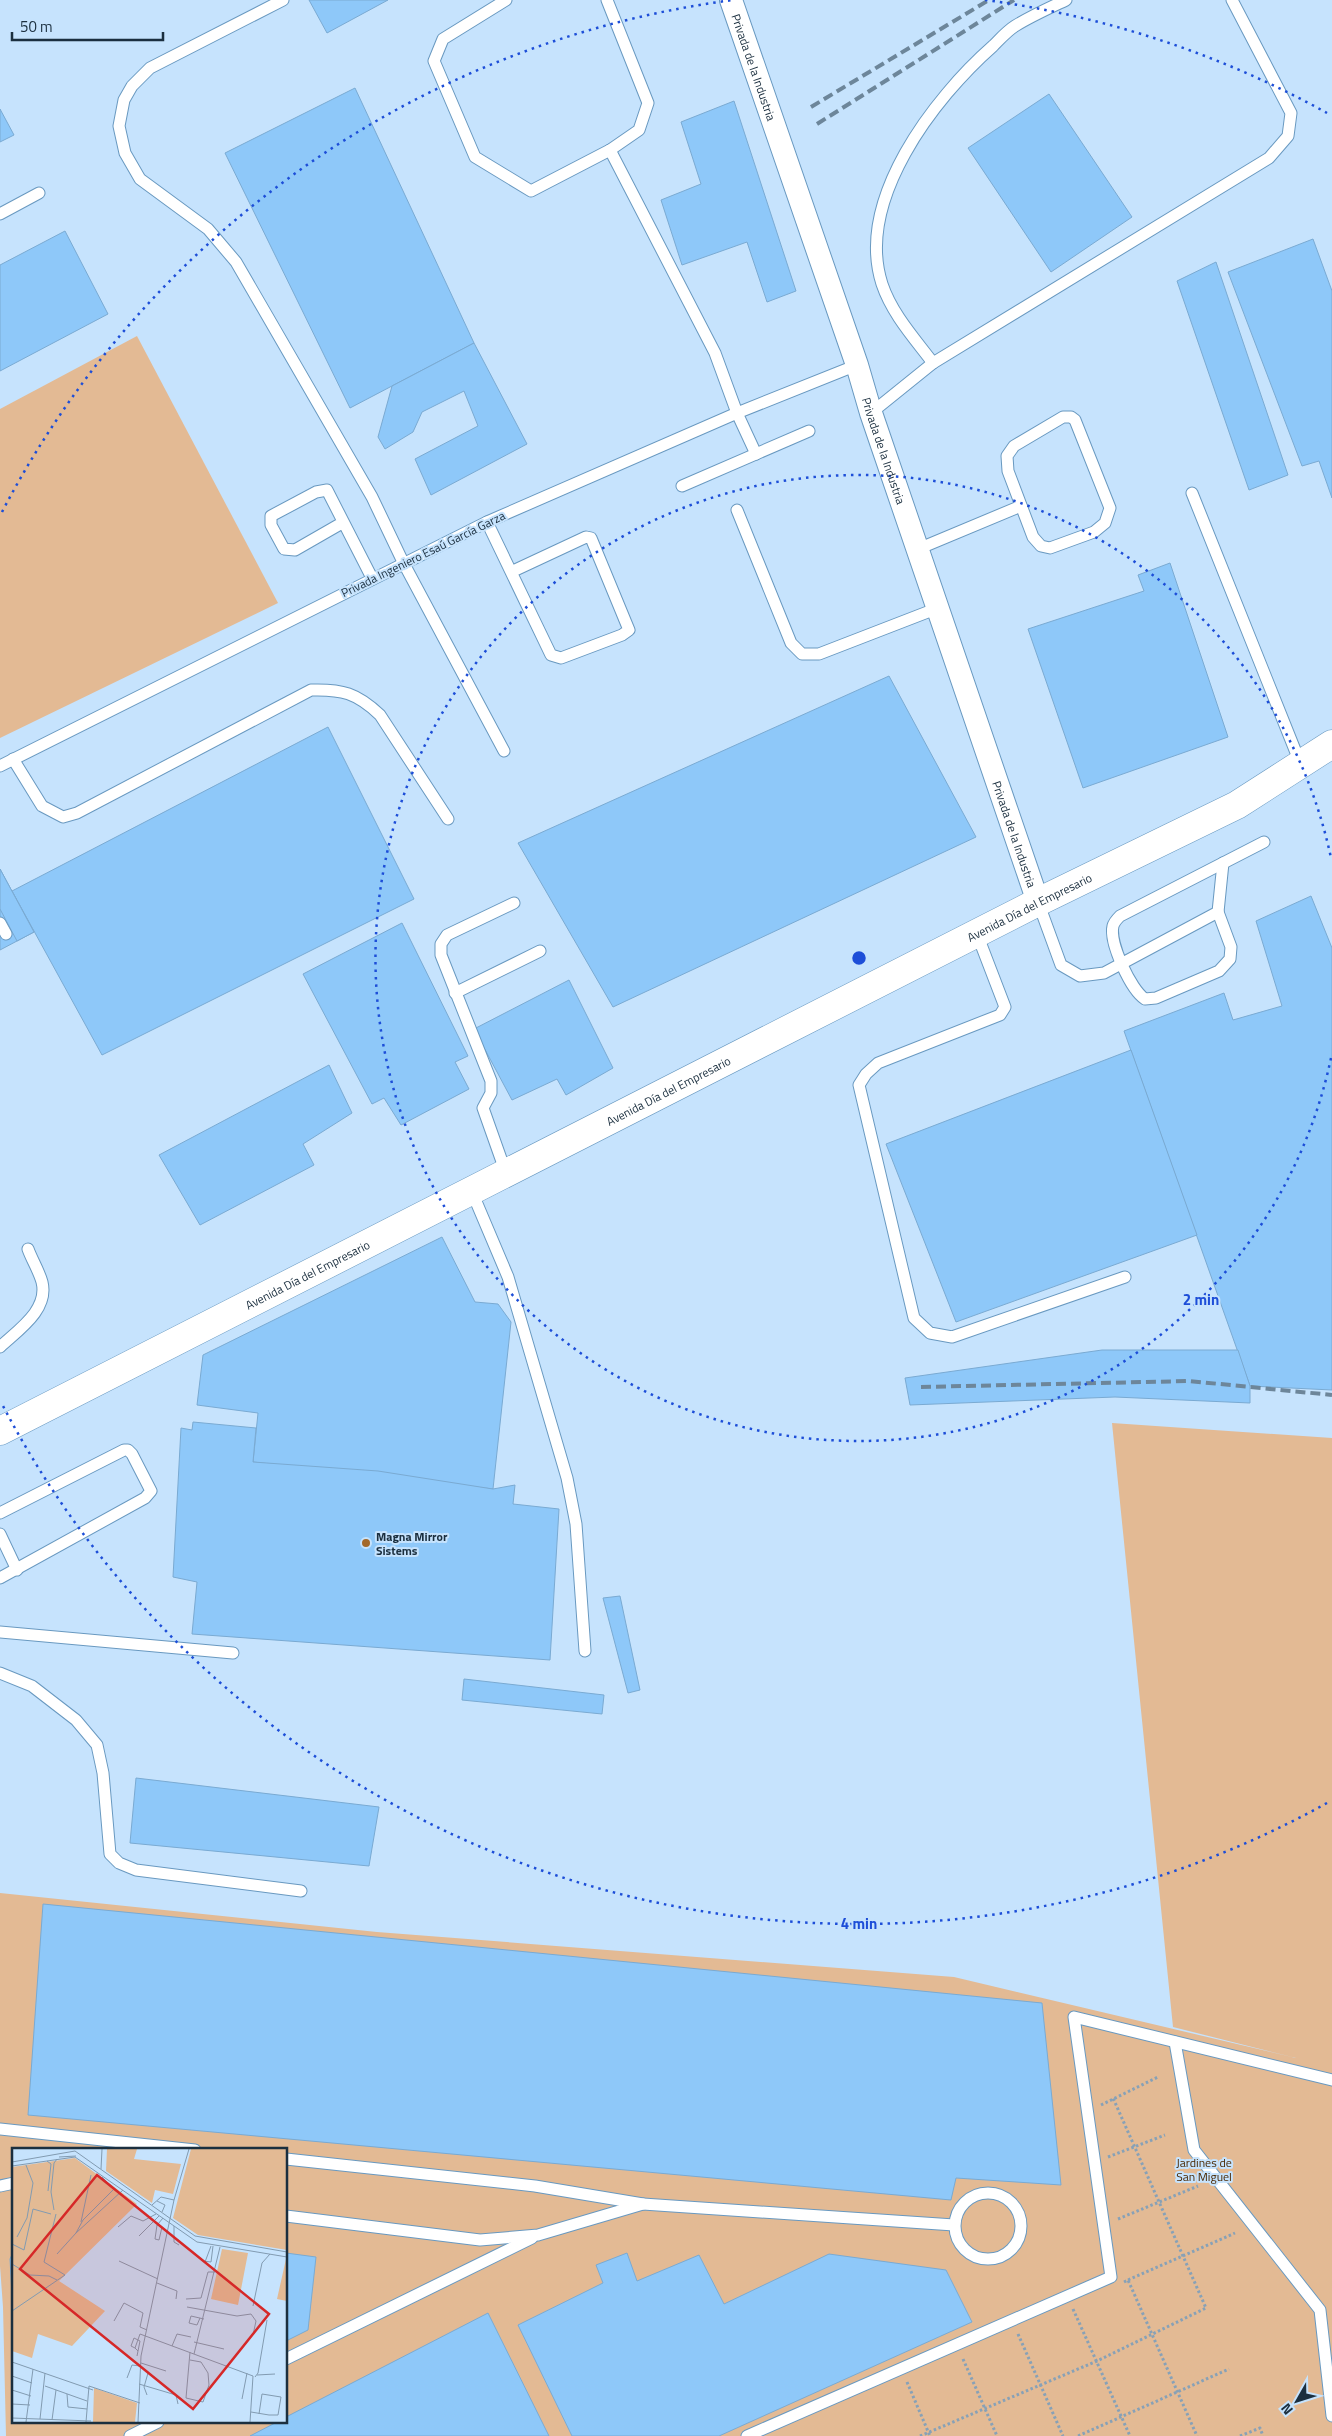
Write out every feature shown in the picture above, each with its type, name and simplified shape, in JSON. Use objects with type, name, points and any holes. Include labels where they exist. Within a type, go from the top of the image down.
[{"type":"street","name":"Privada de la Industria","points":[[731,0],[857,365],[871,413],[1038,902]]},
{"type":"street","name":"Avenida Día del Empresario","points":[[0,1431],[1038,902],[1237,805],[1331,747]]},
{"type":"lane","points":[[283,0],[150,68],[132,86],[124,100],[119,126],[125,153],[140,179],[208,229],[236,262],[372,497],[403,562],[504,751]]},
{"type":"lane","points":[[506,0],[443,38],[434,61],[475,157],[531,191],[610,150],[639,130],[648,103],[607,0]]},
{"type":"lane","points":[[933,363],[891,306],[882,283],[877,256],[884,206],[897,166],[946,91],[971,64],[1015,26],[1066,0]]},
{"type":"lane","points":[[871,413],[933,363],[1269,158],[1288,136],[1291,113],[1232,0]]},
{"type":"lane","points":[[610,150],[715,354],[737,413],[756,454]]},
{"type":"lane","points":[[0,214],[39,194]]},
{"type":"lane","name":"Privada Ingeniero Esaú García Garza","points":[[0,766],[403,562],[487,522],[737,413],[857,365]]},
{"type":"lane","points":[[1063,417],[1071,417],[1075,420],[1110,508],[1105,523],[1094,532],[1050,548],[1041,546],[1033,537],[1021,506],[1008,471],[1007,456],[1014,446],[1063,417]]},
{"type":"lane","points":[[682,486],[809,431]]},
{"type":"lane","points":[[342,523],[295,550],[284,549],[271,525],[271,516],[316,492],[327,490],[342,523],[372,578]]},
{"type":"lane","points":[[1192,492],[1301,765]]},
{"type":"lane","points":[[918,549],[1021,506]]},
{"type":"lane","points":[[737,510],[791,643],[802,654],[819,654],[938,608]]},
{"type":"lane","points":[[487,522],[511,572],[551,655],[561,658],[622,635],[629,630],[591,538],[586,537],[511,572]]},
{"type":"lane","points":[[13,759],[42,806],[63,817],[77,813],[311,690],[334,689],[366,702],[380,715],[448,819]]},
{"type":"lane","points":[[1223,863],[1218,912],[1231,946],[1230,960],[1219,970],[1156,998],[1145,999],[1138,994],[1122,964],[1113,934],[1113,924],[1120,916],[1223,863],[1264,842]]},
{"type":"lane","points":[[1038,902],[1061,965],[1080,976],[1104,973],[1218,912]]},
{"type":"lane","points":[[506,1174],[483,1108],[491,1093],[491,1081],[441,955],[441,944],[447,935],[514,903]]},
{"type":"lane","points":[[976,934],[1002,995],[1004,1007],[1000,1015],[878,1063],[866,1074],[859,1085],[914,1318],[930,1333],[952,1337],[1126,1277]]},
{"type":"lane","points":[[456,993],[540,951]]},
{"type":"lane","points":[[472,1192],[508,1277],[567,1478],[576,1524],[585,1652]]},
{"type":"lane","points":[[0,1347],[37,1311],[43,1298],[42,1282],[28,1249]]},
{"type":"lane","points":[[0,1513],[124,1450],[128,1450],[132,1454],[151,1490],[145,1498],[0,1578]]},
{"type":"lane","points":[[0,1534],[17,1570]]},
{"type":"lane","points":[[0,1632],[233,1653]]},
{"type":"lane","points":[[0,1673],[32,1686],[76,1720],[97,1745],[103,1773],[110,1854],[119,1863],[136,1870],[301,1891]]},
{"type":"lane","points":[[747,2436],[1110,2277],[1074,2017],[1332,2080]]},
{"type":"lane","points":[[1175,2042],[1194,2150],[1320,2310],[1332,2416]]},
{"type":"lane","points":[[0,2129],[113,2145],[162,2148]]},
{"type":"lane","points":[[288,2159],[536,2186],[643,2204],[954,2225]]},
{"type":"lane","points":[[980,2194],[991,2194],[1002,2196],[1010,2203],[1020,2222],[1020,2234],[1016,2244],[1008,2252],[999,2258],[988,2259],[968,2253],[956,2236],[954,2225],[957,2214],[966,2202],[980,2194]]},
{"type":"lane","points":[[288,2358],[538,2235],[643,2204]]},
{"type":"lane","points":[[288,2216],[480,2240],[538,2235]]},
{"type":"lane","points":[[130,2436],[154,2424]]},
{"type":"path","points":[[1098,2106],[1158,2077]]},
{"type":"path","points":[[920,2436],[929,2434],[984,2407],[1097,2361],[1206,2308],[1113,2098]]},
{"type":"path","points":[[1106,2158],[1165,2136]]},
{"type":"path","points":[[1115,2220],[1198,2186]]},
{"type":"path","points":[[1120,2284],[1235,2233]]},
{"type":"path","points":[[1128,2280],[1197,2436]]},
{"type":"path","points":[[1071,2305],[1130,2436]]},
{"type":"path","points":[[1016,2329],[1063,2436]]},
{"type":"path","points":[[957,2344],[997,2436]]},
{"type":"path","points":[[901,2369],[929,2434]]},
{"type":"path","points":[[1078,2436],[1229,2369]]},
{"type":"path","points":[[1240,2436],[1260,2428],[1263,2436]]},
{"type":"green space","points":[[137,336],[278,603],[0,738],[0,409]]},
{"type":"green space","name":"Jardines de San Miguel","points":[[1112,1423],[1332,1438],[1332,2436],[6,2436],[3,2307],[0,2266],[0,1893],[377,1932],[954,1977],[1296,2058],[1173,2027]]},
{"type":"building","points":[[309,0],[388,0],[327,33]]},
{"type":"building","points":[[355,88],[474,343],[350,408],[225,153]]},
{"type":"building","points":[[1049,94],[1132,217],[1051,272],[968,148]]},
{"type":"building","points":[[734,101],[796,291],[767,302],[747,242],[682,265],[661,200],[701,184],[681,122]]},
{"type":"building","points":[[0,109],[14,135],[0,142]]},
{"type":"building","points":[[65,231],[108,314],[0,371],[0,265]]},
{"type":"building","points":[[1313,239],[1332,291],[1332,498],[1319,461],[1302,466],[1228,272]]},
{"type":"building","points":[[1216,262],[1288,475],[1249,490],[1177,281]]},
{"type":"building","points":[[474,343],[527,444],[431,495],[415,459],[478,426],[464,391],[422,412],[413,432],[385,449],[378,437],[392,386]]},
{"type":"building","points":[[1170,563],[1228,737],[1083,788],[1028,629],[1144,591],[1138,575]]},
{"type":"building","points":[[889,676],[976,837],[613,1007],[518,843]]},
{"type":"building","points":[[328,727],[414,899],[102,1055],[12,891]]},
{"type":"building","points":[[0,869],[34,932],[0,950]]},
{"type":"building","points":[[0,869],[34,932],[17,941],[0,909]]},
{"type":"building","points":[[1311,896],[1332,948],[1332,1390],[1250,1386],[1124,1031],[1224,993],[1233,1020],[1282,1006],[1256,921]]},
{"type":"building","points":[[402,923],[468,1056],[455,1062],[469,1089],[401,1125],[384,1098],[372,1104],[303,974]]},
{"type":"building","points":[[569,980],[613,1068],[566,1095],[557,1079],[512,1100],[474,1029]]},
{"type":"building","points":[[1131,1050],[1197,1235],[956,1322],[886,1144]]},
{"type":"building","points":[[329,1065],[352,1113],[303,1144],[314,1165],[200,1225],[159,1155]]},
{"type":"building","points":[[442,1237],[475,1302],[498,1304],[511,1322],[493,1489],[253,1462],[258,1413],[197,1405],[203,1355]]},
{"type":"building","points":[[1102,1350],[1238,1350],[1250,1386],[1250,1403],[1115,1397],[910,1405],[905,1378]]},
{"type":"building","name":"Magna Mirror Sistems","points":[[193,1422],[256,1428],[253,1462],[378,1471],[493,1489],[515,1485],[513,1504],[559,1509],[550,1660],[192,1634],[197,1582],[173,1577],[181,1428],[192,1430]]},
{"type":"building","points":[[620,1596],[640,1690],[628,1693],[603,1598]]},
{"type":"building","points":[[464,1679],[604,1695],[602,1714],[462,1700]]},
{"type":"building","points":[[136,1778],[379,1807],[369,1866],[130,1843]]},
{"type":"building","points":[[43,1904],[1042,2003],[1061,2185],[956,2178],[951,2200],[28,2115]]},
{"type":"building","points":[[288,2253],[316,2257],[308,2330],[288,2340]]},
{"type":"building","points":[[627,2253],[637,2281],[699,2255],[724,2304],[829,2254],[946,2270],[972,2322],[719,2436],[572,2436],[518,2325],[603,2283],[596,2265]]},
{"type":"building","points":[[12,2254],[12,2294],[10,2259]]},
{"type":"building","points":[[488,2313],[549,2436],[250,2436],[273,2424],[288,2424],[288,2416]]},
{"type":"railway","points":[[811,107],[989,0]]},
{"type":"railway","points":[[817,124],[1014,0]]},
{"type":"railway","points":[[921,1387],[1189,1381],[1332,1395]]},
{"type":"place","name":"Magna Mirror Sistems","points":[[366,1543]]}]
